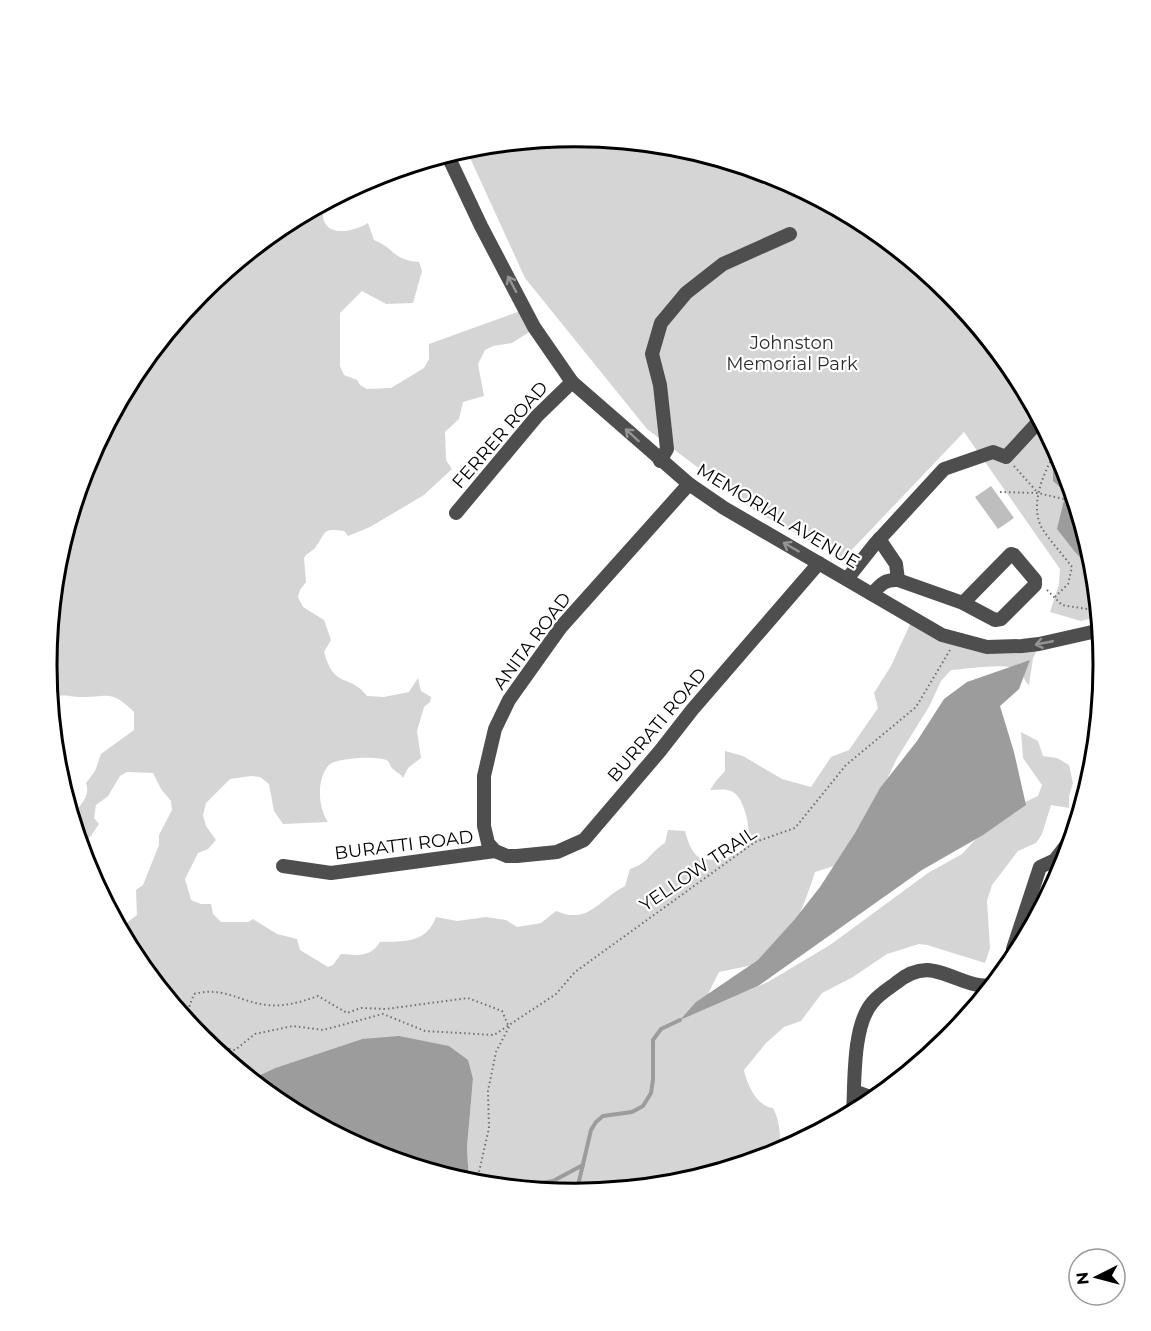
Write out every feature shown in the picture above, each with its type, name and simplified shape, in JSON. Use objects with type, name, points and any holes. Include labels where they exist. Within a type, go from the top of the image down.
[{"type":"street","name":"MEMORIAL AVENUE","points":[[451,163],[481,226],[534,327],[572,381],[689,484],[724,508],[931,629],[956,639],[987,647],[1022,646],[1093,632]]},
{"type":"street","points":[[660,460],[667,449],[660,385],[652,354],[661,323],[686,293],[723,264],[790,234]]},
{"type":"street","name":"FERRER ROAD","points":[[456,513],[537,416],[572,381]]},
{"type":"street","points":[[847,579],[879,539],[944,469],[993,452],[1006,457],[1035,425]]},
{"type":"street","name":"ANITA ROAD","points":[[495,852],[488,843],[484,826],[484,776],[495,729],[508,700],[561,627],[689,484]]},
{"type":"street","points":[[879,539],[896,564],[898,580]]},
{"type":"street","points":[[872,594],[883,582],[889,579],[898,580],[963,603],[995,620],[1001,619],[1035,585],[1035,580],[1011,554],[963,603]]},
{"type":"street","name":"BURRATI ROAD","points":[[495,852],[507,856],[557,852],[584,840],[819,563]]},
{"type":"street","name":"BURATTI ROAD","points":[[283,866],[331,873],[495,852]]},
{"type":"street","points":[[1016,939],[1040,867],[1056,862]]},
{"type":"street","points":[[853,1104],[859,1032],[863,1016],[872,1001],[904,976],[924,969],[982,986]]},
{"type":"street","points":[[854,1091],[866,1096]]},
{"type":"path","points":[[1006,457],[1038,493]]},
{"type":"path","points":[[1052,460],[1038,493],[1037,514],[1042,528],[1072,567],[1068,584],[1054,597]]},
{"type":"path","points":[[1000,492],[1038,493],[1066,499]]},
{"type":"path","points":[[1047,590],[1062,605],[1091,610]]},
{"type":"path","name":"YELLOW TRAIL","points":[[227,1048],[235,1050],[255,1034],[293,1026],[323,1030],[383,1014],[425,1031],[494,1035],[509,1027],[535,1006],[556,994],[575,972],[755,842],[795,828],[846,765],[916,707],[956,639]]},
{"type":"path","points":[[188,1010],[195,994],[218,991],[265,1005],[283,1006],[318,996],[347,1013],[361,1008],[386,1009],[468,998],[502,1011],[509,1027]]},
{"type":"path","name":"YELLOW TRAIL","points":[[478,1175],[489,1128],[488,1091],[492,1071],[496,1052],[509,1027]]},
{"type":"green space","name":"Johnston Memorial Park","points":[[576,147],[643,151],[710,165],[742,175],[774,186],[835,216],[891,254],[942,299],[987,350],[1007,377],[1041,436],[1055,467],[1076,531],[1084,564],[1092,618],[1081,621],[1050,612],[1059,584],[1060,569],[964,432],[843,559],[754,510],[647,429],[525,278],[470,158],[542,148]]},
{"type":"green space","points":[[323,212],[325,223],[334,230],[345,231],[368,223],[374,240],[404,259],[419,262],[422,271],[413,303],[386,304],[362,291],[340,313],[340,366],[344,375],[357,380],[367,389],[391,388],[424,368],[429,359],[429,344],[523,310],[534,329],[512,343],[493,346],[485,350],[478,364],[484,396],[463,402],[459,419],[445,432],[446,460],[452,469],[424,495],[370,527],[348,536],[344,531],[325,532],[315,548],[304,558],[306,582],[298,597],[303,607],[324,620],[331,640],[324,652],[333,672],[361,689],[367,696],[384,697],[409,692],[418,678],[421,691],[431,697],[430,702],[424,707],[417,731],[421,758],[408,768],[403,778],[388,761],[383,759],[348,759],[329,765],[320,785],[320,801],[328,822],[283,824],[274,811],[269,784],[260,777],[230,779],[206,803],[203,815],[206,826],[216,840],[208,849],[198,853],[185,879],[191,900],[201,904],[211,904],[213,914],[221,922],[248,922],[253,919],[277,934],[297,939],[300,950],[328,967],[333,965],[341,954],[368,953],[380,942],[406,941],[420,937],[432,926],[436,917],[457,921],[486,917],[506,920],[517,927],[541,923],[556,911],[567,915],[585,913],[625,886],[630,869],[641,864],[665,843],[668,830],[685,831],[693,851],[697,856],[708,860],[722,859],[741,851],[748,842],[749,835],[747,818],[741,802],[733,792],[710,790],[725,771],[725,751],[743,756],[782,779],[811,787],[831,757],[849,750],[878,708],[874,693],[891,666],[912,620],[982,645],[1041,643],[1033,658],[1029,685],[1018,670],[1005,666],[951,670],[941,681],[930,705],[896,760],[858,841],[837,865],[815,872],[795,923],[780,947],[760,962],[719,972],[705,1000],[739,994],[768,982],[830,945],[928,873],[962,854],[989,825],[1012,808],[1038,796],[1042,785],[1023,758],[1021,732],[1038,741],[1043,756],[1057,758],[1069,765],[1073,783],[1069,796],[1069,808],[1051,805],[1042,834],[1036,843],[1018,851],[992,885],[987,901],[990,948],[985,963],[919,944],[887,954],[853,977],[822,993],[801,1021],[784,1027],[766,1043],[744,1070],[753,1094],[762,1103],[773,1108],[779,1125],[779,1143],[710,1166],[643,1180],[576,1184],[542,1183],[468,1173],[467,1147],[473,1079],[470,1073],[362,1039],[275,1068],[259,1076],[209,1032],[164,981],[125,924],[137,915],[136,890],[143,885],[159,845],[159,835],[172,810],[171,801],[161,789],[153,773],[127,772],[120,776],[108,796],[96,805],[94,818],[99,824],[88,840],[78,809],[86,797],[86,783],[95,771],[101,754],[134,730],[134,712],[113,697],[58,697],[58,632],[67,564],[96,467],[126,406],[164,350],[209,299],[260,254]]},
{"type":"shaded area","points":[[1053,465],[1055,467],[1063,489],[1053,481]]},
{"type":"shaded area","points":[[1065,496],[1083,561],[1075,552],[1057,529]]},
{"type":"shaded area","points":[[1030,660],[1019,689],[1000,706],[1014,752],[1026,805],[983,835],[922,870],[758,986],[680,1020],[696,1002],[758,960],[795,919],[820,887],[855,833],[880,788],[917,741],[944,699],[967,682]]},
{"type":"shaded area","points":[[399,1036],[449,1046],[468,1060],[473,1079],[467,1147],[468,1173],[409,1156],[346,1131],[287,1097],[259,1076],[275,1068],[362,1039]]},
{"type":"building","points":[[991,486],[1014,518],[998,529],[975,497]]},
{"type":"building","points":[[1047,874],[1050,875],[1041,895],[1039,899]]},
{"type":"waterway","points":[[578,1184],[591,1130],[603,1116],[632,1112],[643,1106],[651,1093],[653,1080],[653,1040],[661,1029],[680,1020]]},
{"type":"waterway","points":[[541,1183],[553,1181],[583,1165]]}]
